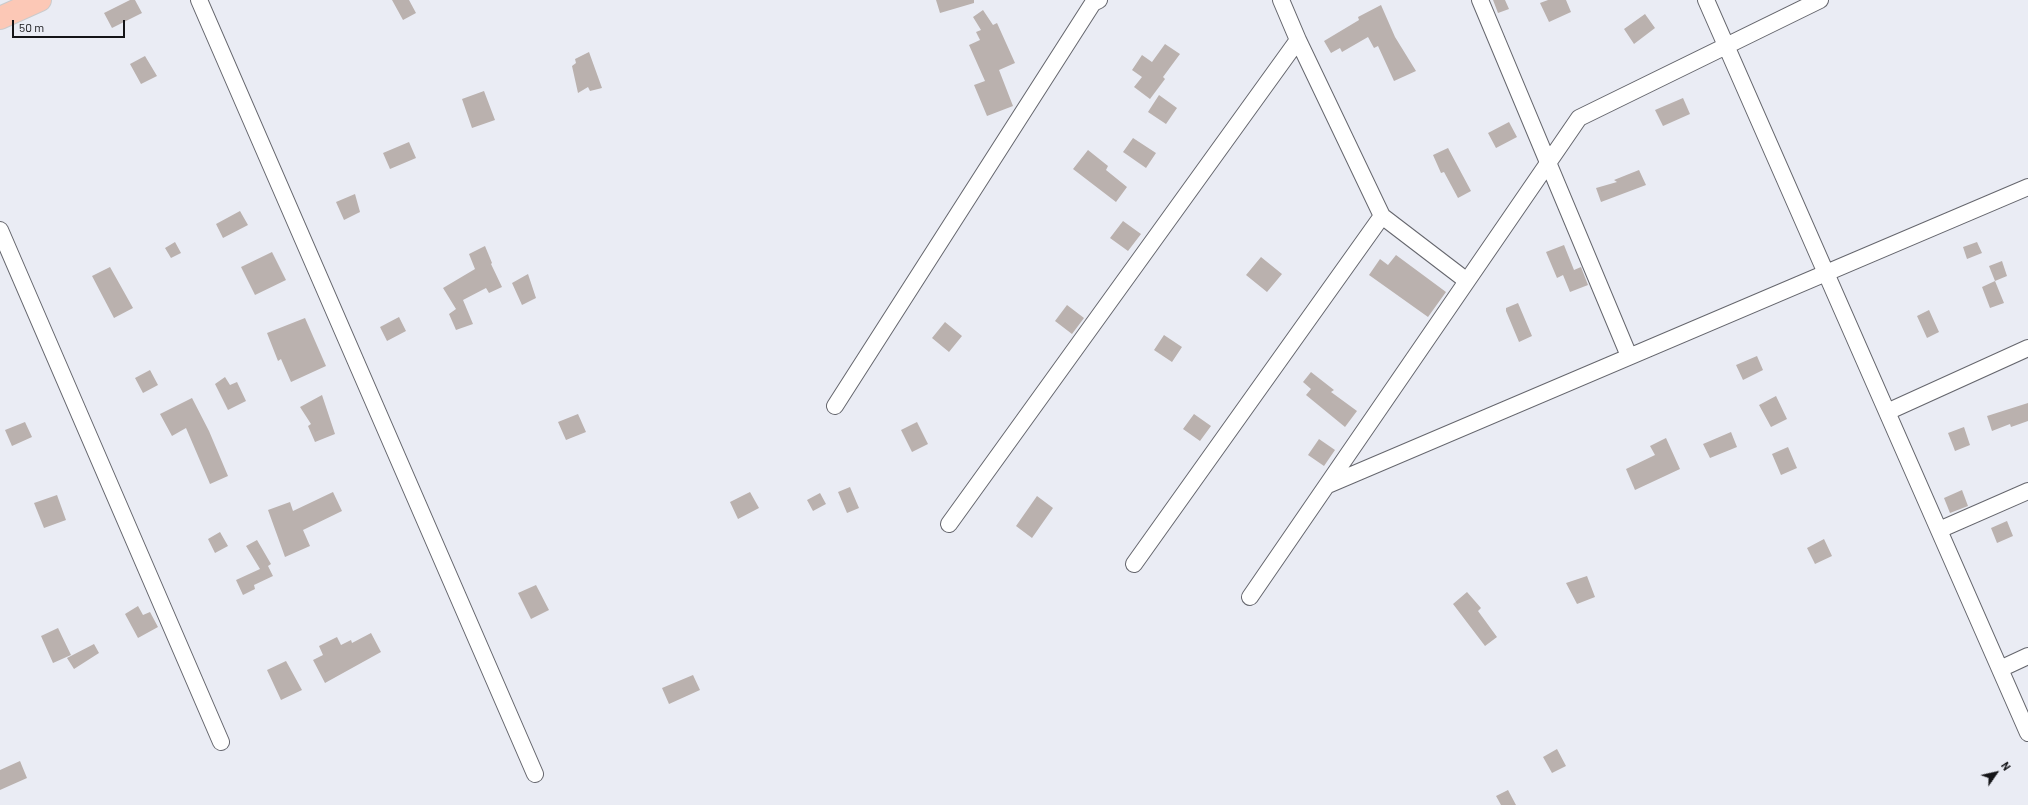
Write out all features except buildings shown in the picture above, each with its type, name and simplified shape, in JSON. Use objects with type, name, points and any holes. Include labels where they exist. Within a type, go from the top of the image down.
[{"type":"highway","points":[[0,18],[40,0]]},
{"type":"street","points":[[199,0],[535,774]]},
{"type":"street","points":[[1281,0],[1298,40],[1382,216],[1467,281]]},
{"type":"street","points":[[1480,0],[1630,356]]},
{"type":"street","points":[[1706,0],[2028,733]]},
{"type":"street","points":[[1250,598],[1580,118],[1820,0]]},
{"type":"street","points":[[835,406],[1094,1]]},
{"type":"street","points":[[949,524],[1298,40]]},
{"type":"street","points":[[1328,485],[2028,186]]},
{"type":"street","points":[[1134,564],[1382,216]]},
{"type":"street","points":[[0,230],[220,742]]},
{"type":"street","points":[[1887,412],[2028,348]]},
{"type":"street","points":[[1939,530],[2028,491]]},
{"type":"street","points":[[2000,669],[2028,656]]}]
